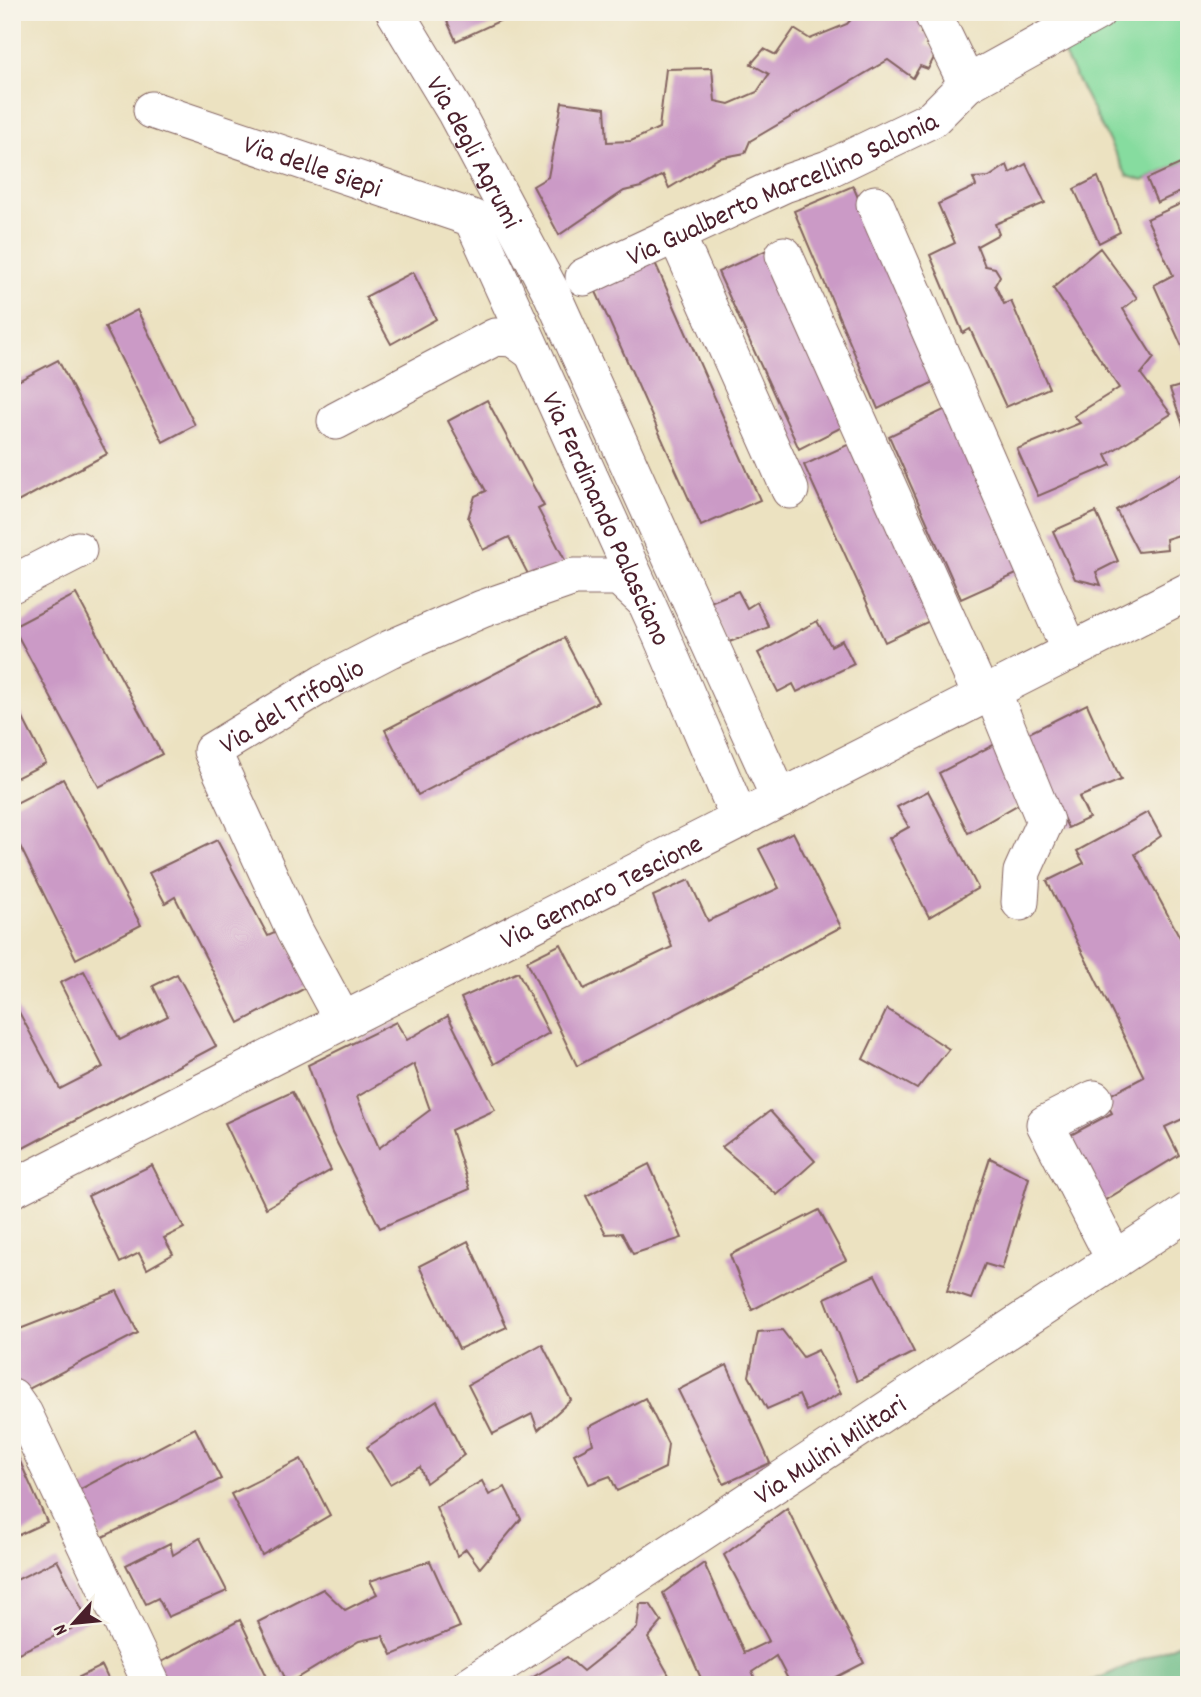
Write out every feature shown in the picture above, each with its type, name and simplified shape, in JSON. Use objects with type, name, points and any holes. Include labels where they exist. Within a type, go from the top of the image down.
[{"type":"street","name":"Via degli Agrumi","points":[[395,12],[456,113],[552,294]]},
{"type":"street","points":[[932,12],[967,84]]},
{"type":"street","name":"Via Gualberto Marcellino Salonia","points":[[584,277],[784,184],[828,169],[932,119],[967,84],[1097,12]]},
{"type":"street","name":"Via delle Siepi","points":[[152,110],[472,218]]},
{"type":"street","points":[[875,204],[1070,651]]},
{"type":"street","name":"Via Ferdinando Palasciano","points":[[472,218],[645,601],[740,820]]},
{"type":"street","points":[[676,234],[790,489]]},
{"type":"street","points":[[784,255],[1045,821],[1022,872],[1020,902]]},
{"type":"street","points":[[514,313],[552,294]]},
{"type":"street","name":"Via Ferdinando Palasciano","points":[[552,294],[780,799]]},
{"type":"street","points":[[336,421],[495,337],[513,338],[531,351]]},
{"type":"street","points":[[12,584],[78,550]]},
{"type":"street","name":"Via del Trifoglio","points":[[343,1021],[295,932],[212,751],[301,695],[379,655],[501,601],[574,578],[619,577],[645,601]]},
{"type":"street","name":"Via Gennaro Tescione","points":[[12,1189],[1189,591]]},
{"type":"street","points":[[1094,1099],[1045,1124],[1115,1260]]},
{"type":"street","name":"Via Mulini Militari","points":[[470,1685],[1189,1211]]},
{"type":"street","points":[[16,1410],[152,1685]]},
{"type":"green space","points":[[1135,12],[1189,12],[1189,160],[1143,181],[1127,176],[1062,51]]},
{"type":"green space","points":[[1189,1639],[1189,1685],[1083,1685]]},
{"type":"building","points":[[443,12],[519,12],[456,41]]},
{"type":"building","points":[[858,12],[920,12],[923,19],[921,33],[930,36],[926,45],[938,50],[928,69],[920,66],[913,78],[888,60],[750,141],[745,153],[719,158],[669,188],[663,175],[641,187],[624,191],[559,235],[533,186],[548,177],[562,102],[605,108],[607,142],[631,141],[659,128],[666,69],[712,68],[715,101],[729,104],[757,92],[769,74],[751,64],[764,49],[776,55],[794,29],[810,39],[847,24]]},
{"type":"building","points":[[1189,160],[1189,188],[1157,203],[1147,179]]},
{"type":"building","points":[[1026,164],[1045,203],[995,224],[999,234],[977,246],[985,266],[995,268],[1000,276],[995,285],[1004,304],[1011,301],[1049,388],[1006,407],[970,329],[963,333],[930,255],[955,243],[938,204],[976,186],[973,178],[989,177],[1007,165],[1010,173]]},
{"type":"building","points":[[1098,177],[1120,232],[1099,243],[1074,189]]},
{"type":"building","points":[[853,186],[936,381],[878,409],[794,211]]},
{"type":"building","points":[[1189,200],[1189,362],[1154,285],[1173,275],[1147,219]]},
{"type":"building","points":[[1100,248],[1137,298],[1123,309],[1154,358],[1141,374],[1171,414],[1106,455],[1111,465],[1038,496],[1017,449],[1080,423],[1074,416],[1119,388],[1053,288]]},
{"type":"building","points":[[769,249],[848,424],[799,449],[718,272]]},
{"type":"building","points":[[653,258],[760,500],[701,526],[593,285]]},
{"type":"building","points":[[413,272],[436,319],[391,344],[365,297]]},
{"type":"building","points":[[137,310],[195,425],[163,442],[105,327]]},
{"type":"building","points":[[58,360],[107,454],[12,505],[12,384]]},
{"type":"building","points":[[1187,384],[1189,389],[1188,439],[1170,389]]},
{"type":"building","points":[[487,400],[544,506],[538,509],[566,562],[531,580],[509,537],[483,550],[468,518],[475,496],[486,491],[448,421]]},
{"type":"building","points":[[948,408],[1021,572],[961,599],[889,436]]},
{"type":"building","points":[[856,441],[936,618],[885,642],[804,465]]},
{"type":"building","points":[[1189,470],[1189,532],[1166,539],[1167,549],[1138,552],[1116,510]]},
{"type":"building","points":[[1096,512],[1118,561],[1096,572],[1101,585],[1075,579],[1053,531]]},
{"type":"building","points":[[738,591],[747,608],[757,602],[769,627],[727,643],[710,602]]},
{"type":"building","points":[[76,594],[162,754],[99,787],[13,627]]},
{"type":"building","points":[[817,621],[831,646],[842,640],[854,664],[797,692],[793,684],[778,692],[758,653]]},
{"type":"building","points":[[564,638],[598,702],[418,795],[385,730]]},
{"type":"building","points":[[12,697],[46,763],[12,780]]},
{"type":"building","points":[[1087,704],[1121,780],[1079,797],[1089,818],[1068,828],[1025,735]]},
{"type":"building","points":[[995,744],[1024,801],[968,833],[939,773]]},
{"type":"building","points":[[63,779],[141,925],[76,959],[12,830],[12,805]]},
{"type":"building","points":[[928,791],[978,888],[929,917],[889,838],[909,827],[897,807]]},
{"type":"building","points":[[1148,812],[1161,836],[1135,854],[1189,954],[1189,1116],[1165,1127],[1179,1155],[1097,1205],[1065,1138],[1112,1113],[1104,1098],[1144,1077],[1047,881],[1084,863],[1077,851]]},
{"type":"building","points":[[793,832],[841,927],[577,1066],[527,961],[561,944],[584,989],[672,947],[653,896],[689,880],[708,921],[779,888],[759,849]]},
{"type":"building","points":[[217,840],[268,936],[281,930],[311,985],[239,1023],[175,897],[165,903],[149,873]]},
{"type":"building","points":[[84,971],[120,1040],[168,1016],[153,986],[177,974],[216,1046],[12,1154],[12,999],[60,1089],[103,1067],[60,983]]},
{"type":"building","points":[[518,972],[549,1033],[494,1064],[461,998]]},
{"type":"building","points":[[887,1009],[949,1049],[917,1089],[863,1059]]},
{"type":"building","points":[[448,1016],[495,1110],[451,1130],[470,1189],[380,1228],[332,1133],[308,1065],[396,1022],[407,1040]],"holes":[[[414,1064],[430,1110],[379,1148],[357,1097]]]},
{"type":"building","points":[[292,1092],[331,1170],[266,1208],[225,1123]]},
{"type":"building","points":[[770,1111],[815,1161],[777,1195],[722,1147]]},
{"type":"building","points":[[990,1158],[1029,1178],[1002,1269],[985,1264],[971,1299],[947,1291]]},
{"type":"building","points":[[649,1164],[682,1238],[633,1254],[622,1233],[606,1234],[586,1196]]},
{"type":"building","points":[[152,1165],[184,1228],[164,1238],[173,1254],[147,1269],[139,1253],[120,1263],[88,1196]]},
{"type":"building","points":[[819,1210],[846,1260],[752,1310],[730,1255]]},
{"type":"building","points":[[468,1241],[507,1327],[459,1349],[419,1266]]},
{"type":"building","points":[[875,1275],[914,1352],[857,1381],[825,1298]]},
{"type":"building","points":[[117,1291],[138,1333],[17,1395],[12,1385],[12,1332]]},
{"type":"building","points":[[782,1330],[803,1357],[818,1350],[841,1393],[806,1411],[799,1395],[767,1409],[749,1376],[758,1332]]},
{"type":"building","points":[[542,1344],[571,1400],[538,1430],[532,1414],[493,1434],[468,1385]]},
{"type":"building","points":[[727,1365],[770,1463],[724,1484],[678,1390]]},
{"type":"building","points":[[645,1398],[668,1444],[665,1468],[617,1491],[610,1476],[589,1484],[574,1454],[593,1444],[589,1427]]},
{"type":"building","points":[[437,1401],[464,1455],[426,1483],[420,1467],[390,1484],[367,1447]]},
{"type":"building","points":[[195,1428],[221,1479],[101,1538],[77,1491]]},
{"type":"building","points":[[18,1457],[47,1522],[12,1538],[12,1460]]},
{"type":"building","points":[[301,1459],[330,1515],[262,1555],[231,1494]]},
{"type":"building","points":[[482,1481],[489,1495],[505,1487],[521,1519],[480,1568],[466,1549],[457,1556],[436,1507]]},
{"type":"building","points":[[787,1508],[864,1663],[821,1685],[791,1685],[776,1656],[752,1672],[758,1685],[704,1685],[663,1593],[704,1563],[744,1653],[769,1641],[724,1555]]},
{"type":"building","points":[[200,1538],[227,1591],[168,1617],[158,1598],[146,1604],[126,1565],[170,1543],[173,1555]]},
{"type":"building","points":[[57,1560],[88,1621],[12,1656],[12,1582]]},
{"type":"building","points":[[430,1561],[460,1627],[392,1655],[383,1636],[359,1641],[288,1684],[258,1622],[323,1589],[345,1610],[377,1594],[370,1581]]},
{"type":"building","points":[[640,1604],[650,1604],[662,1622],[648,1638],[669,1675],[650,1685],[520,1685],[567,1657],[583,1671],[637,1628]]},
{"type":"building","points":[[240,1620],[271,1685],[161,1685],[152,1667]]},
{"type":"building","points":[[102,1666],[111,1685],[63,1685]]}]
